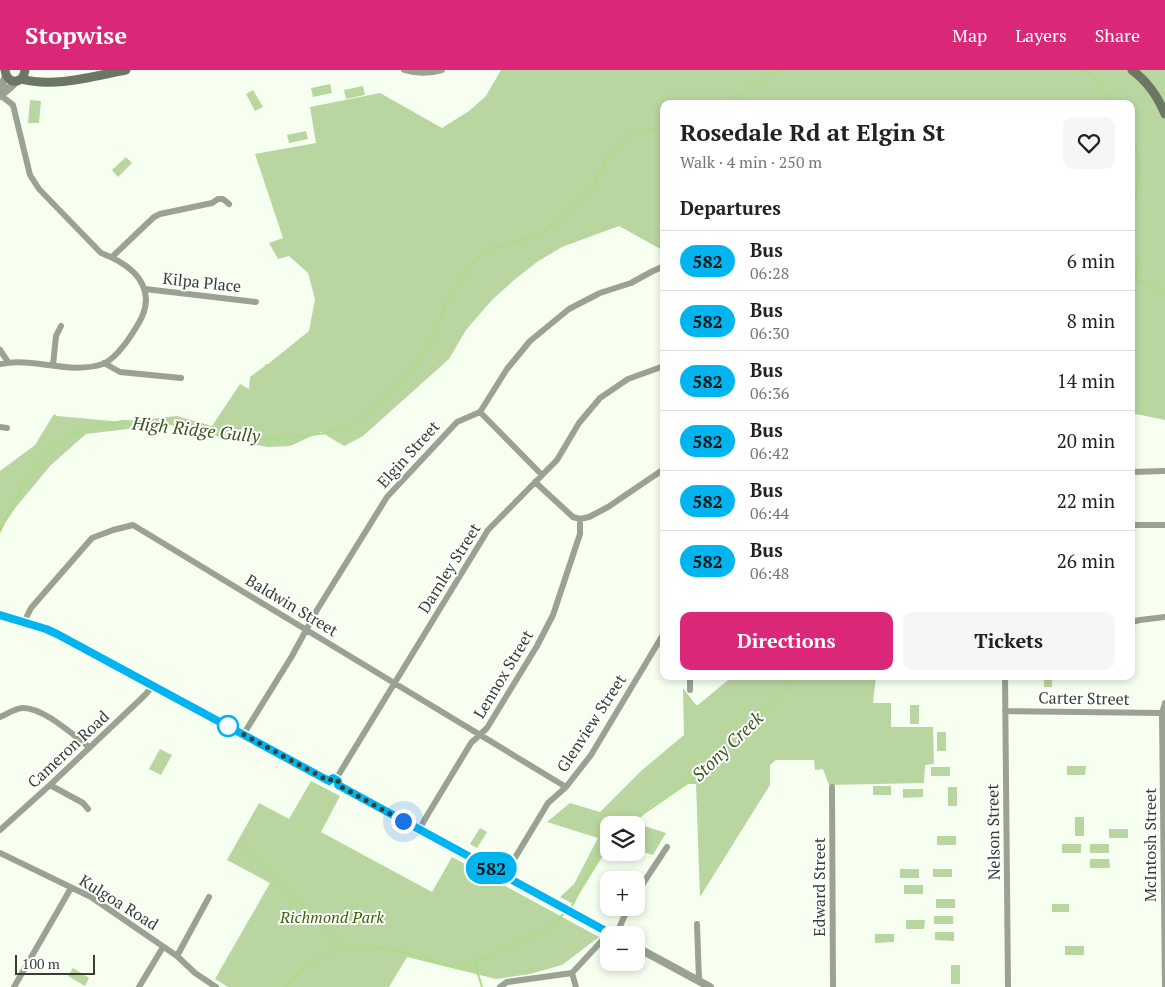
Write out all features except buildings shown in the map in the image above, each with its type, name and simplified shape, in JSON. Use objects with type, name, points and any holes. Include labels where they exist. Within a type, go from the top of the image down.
[{"type":"main road","points":[[5,72],[12,80],[22,75],[59,82],[126,70]]},
{"type":"main road","points":[[1132,70],[1150,88],[1165,114]]},
{"type":"street","points":[[404,70],[418,74],[442,70]]},
{"type":"street","points":[[0,96],[5,72]]},
{"type":"street","points":[[0,96],[7,92],[22,75]]},
{"type":"street","points":[[0,96],[13,105],[30,175],[39,189],[101,253],[112,257],[130,269],[139,278],[145,289],[146,301],[145,313],[125,345],[104,363],[78,368],[16,362],[0,364]]},
{"type":"street","points":[[112,257],[154,217],[160,214],[212,203],[218,199],[223,199],[229,204]]},
{"type":"street","points":[[542,475],[480,412],[508,369],[530,341],[569,308],[660,268]]},
{"type":"street","name":"Kilpa Place","points":[[145,289],[256,302]]},
{"type":"street","points":[[53,365],[56,336],[62,326]]},
{"type":"street","points":[[0,350],[8,362]]},
{"type":"street","points":[[104,363],[120,372],[181,378]]},
{"type":"street","name":"Darnley Street","points":[[334,782],[488,530],[557,460],[579,423],[600,398],[628,379],[660,367]]},
{"type":"street","name":"Elgin Street","points":[[242,735],[388,497],[457,422],[480,412]]},
{"type":"street","points":[[1135,472],[1165,471]]},
{"type":"street","points":[[536,482],[573,518],[580,519],[589,517],[608,507],[660,472]]},
{"type":"street","name":"Lennox Street","points":[[419,830],[471,744],[487,728],[532,654],[553,615],[580,534],[580,519]]},
{"type":"street","name":"Baldwin Street","points":[[24,622],[31,608],[92,538],[133,525],[566,787]]},
{"type":"street","points":[[1135,525],[1165,525]]},
{"type":"street","points":[[0,615],[57,634],[242,735],[334,782],[600,928]]},
{"type":"street","points":[[1135,621],[1165,617]]},
{"type":"street","name":"Glenview Street","points":[[504,876],[548,803],[566,787],[591,755],[660,640]]},
{"type":"street","points":[[690,680],[690,690]]},
{"type":"street","name":"Nelson Street","points":[[1005,680],[1008,987]]},
{"type":"street","name":"Cameron Road","points":[[0,830],[153,686]]},
{"type":"street","name":"McIntosh Street","points":[[1165,703],[1162,713],[1165,987]]},
{"type":"street","points":[[0,717],[17,709],[36,710],[48,716],[89,748]]},
{"type":"street","name":"Carter Street","points":[[1005,711],[1162,713]]},
{"type":"street","points":[[50,785],[83,804],[88,809]]},
{"type":"street","name":"Edward Street","points":[[832,787],[833,987]]},
{"type":"street","points":[[645,880],[667,847]]},
{"type":"street","name":"Kulgoa Road","points":[[0,853],[91,898],[176,956],[195,973],[216,987]]},
{"type":"street","points":[[14,987],[71,888]]},
{"type":"street","points":[[176,956],[209,897]]},
{"type":"street","points":[[697,924],[699,981]]},
{"type":"street","points":[[139,987],[163,947]]},
{"type":"street","points":[[500,987],[507,984],[572,974],[600,947]]},
{"type":"street","points":[[645,952],[710,987]]},
{"type":"street","points":[[572,974],[576,987]]},
{"type":"green space","points":[[501,70],[1165,70],[1165,420],[1135,414],[1135,100],[660,100],[660,249],[619,226],[562,247],[537,262],[492,300],[466,330],[449,359],[363,436],[344,446],[321,432],[290,446],[268,447],[225,439],[178,423],[86,434],[51,465],[16,507],[0,534],[0,471],[35,445],[54,414],[57,416],[123,422],[177,416],[212,426],[240,384],[249,389],[250,377],[309,331],[315,299],[308,273],[289,256],[278,259],[269,243],[283,238],[255,154],[316,143],[310,107],[380,93],[442,128],[469,111],[486,96]]},
{"type":"green space","points":[[330,84],[332,93],[313,97],[311,88]]},
{"type":"green space","points":[[363,86],[365,95],[346,99],[344,90]]},
{"type":"green space","points":[[253,90],[263,107],[255,111],[246,94]]},
{"type":"green space","points":[[30,100],[41,101],[39,123],[28,123]]},
{"type":"green space","points":[[306,131],[308,139],[289,143],[287,135]]},
{"type":"green space","points":[[126,157],[132,163],[118,177],[112,170]]},
{"type":"green space","points":[[728,680],[876,680],[873,703],[891,703],[891,727],[933,727],[934,764],[925,765],[924,783],[829,785],[823,769],[815,770],[814,760],[776,760],[770,765],[770,785],[700,897],[696,784],[686,784],[651,807],[642,816],[600,816],[600,860],[573,904],[560,897],[574,884],[598,838],[547,822],[570,803],[600,812],[641,771],[684,735],[683,688],[696,705]]},
{"type":"green space","points":[[1044,680],[1052,680],[1052,687],[1044,687]]},
{"type":"green space","points":[[910,705],[919,705],[919,724],[910,724]]},
{"type":"green space","points":[[937,732],[946,732],[946,751],[937,751]]},
{"type":"green space","points":[[160,749],[172,755],[161,775],[149,769]]},
{"type":"green space","points":[[1067,766],[1086,766],[1085,775],[1067,775]]},
{"type":"green space","points":[[931,767],[950,767],[950,776],[931,776]]},
{"type":"green space","name":"Richmond Park","points":[[311,781],[340,796],[321,832],[432,892],[452,857],[599,937],[562,965],[530,974],[496,979],[407,957],[389,987],[228,987],[215,979],[270,883],[227,860],[259,803],[289,819]]},
{"type":"green space","points":[[873,786],[891,786],[891,795],[873,795]]},
{"type":"green space","points":[[948,787],[957,787],[957,806],[948,806]]},
{"type":"green space","points":[[903,789],[923,789],[923,797],[903,798]]},
{"type":"green space","points":[[1075,817],[1084,817],[1084,836],[1075,836]]},
{"type":"green space","points":[[645,826],[666,833],[653,855],[645,853]]},
{"type":"green space","points":[[480,828],[487,832],[477,848],[470,844]]},
{"type":"green space","points":[[1109,829],[1128,829],[1128,838],[1109,838]]},
{"type":"green space","points":[[937,836],[956,836],[956,845],[937,845]]},
{"type":"green space","points":[[1062,844],[1081,844],[1081,853],[1062,853]]},
{"type":"green space","points":[[1090,844],[1109,844],[1109,853],[1090,853]]},
{"type":"green space","points":[[1090,859],[1109,859],[1110,868],[1090,868]]},
{"type":"green space","points":[[900,869],[919,869],[919,878],[900,878]]},
{"type":"green space","points":[[933,869],[952,869],[952,877],[933,877]]},
{"type":"green space","points":[[904,885],[923,885],[923,894],[904,894]]},
{"type":"green space","points":[[936,899],[955,899],[955,908],[936,908]]},
{"type":"green space","points":[[1052,904],[1069,904],[1069,912],[1052,912]]},
{"type":"green space","points":[[934,916],[953,916],[953,924],[934,924]]},
{"type":"green space","points":[[906,920],[925,920],[924,929],[906,929]]},
{"type":"green space","points":[[935,932],[954,932],[954,941],[935,940]]},
{"type":"green space","points":[[875,934],[894,934],[894,942],[875,943]]},
{"type":"green space","points":[[1065,946],[1084,946],[1084,955],[1065,955]]},
{"type":"green space","points":[[951,965],[960,965],[960,984],[951,984]]},
{"type":"green space","points":[[73,968],[89,978],[85,986],[68,976]]},
{"type":"waterway","name":"High Ridge Gully","points":[[733,100],[780,70]]},
{"type":"waterway","points":[[1084,70],[1095,78],[1111,100]]},
{"type":"waterway","name":"High Ridge Gully","points":[[0,530],[36,466],[55,445],[90,427],[123,421],[152,422],[248,439],[287,438],[326,433],[350,426],[379,404],[418,364],[434,334],[447,303],[478,257],[492,248],[540,234],[576,205],[596,181],[607,159],[623,140],[639,131],[660,128]]},
{"type":"waterway","points":[[1135,146],[1140,169],[1135,199]]},
{"type":"waterway","name":"Stony Creek","points":[[1135,253],[1138,261],[1135,280]]},
{"type":"waterway","name":"Stony Creek","points":[[1135,280],[1165,291]]},
{"type":"waterway","name":"Stony Creek","points":[[640,816],[708,769],[793,680]]},
{"type":"waterway","points":[[244,846],[306,910],[327,928],[342,949],[357,946],[374,947],[404,952],[449,966],[461,966],[474,961]]},
{"type":"waterway","name":"Stony Creek","points":[[569,909],[600,849]]},
{"type":"waterway","name":"Stony Creek","points":[[482,987],[474,961],[487,958],[502,947],[515,945],[551,927],[565,912]]},
{"type":"waterway","points":[[330,952],[342,949]]},
{"type":"waterway","points":[[285,987],[306,966],[329,953]]},
{"type":"bus line","name":"582","points":[[0,615],[57,634],[329,781],[333,778],[336,779],[338,785],[600,928]]},
{"type":"route","points":[[228,726],[329,781],[333,778],[336,779],[338,785],[403,821]]}]
